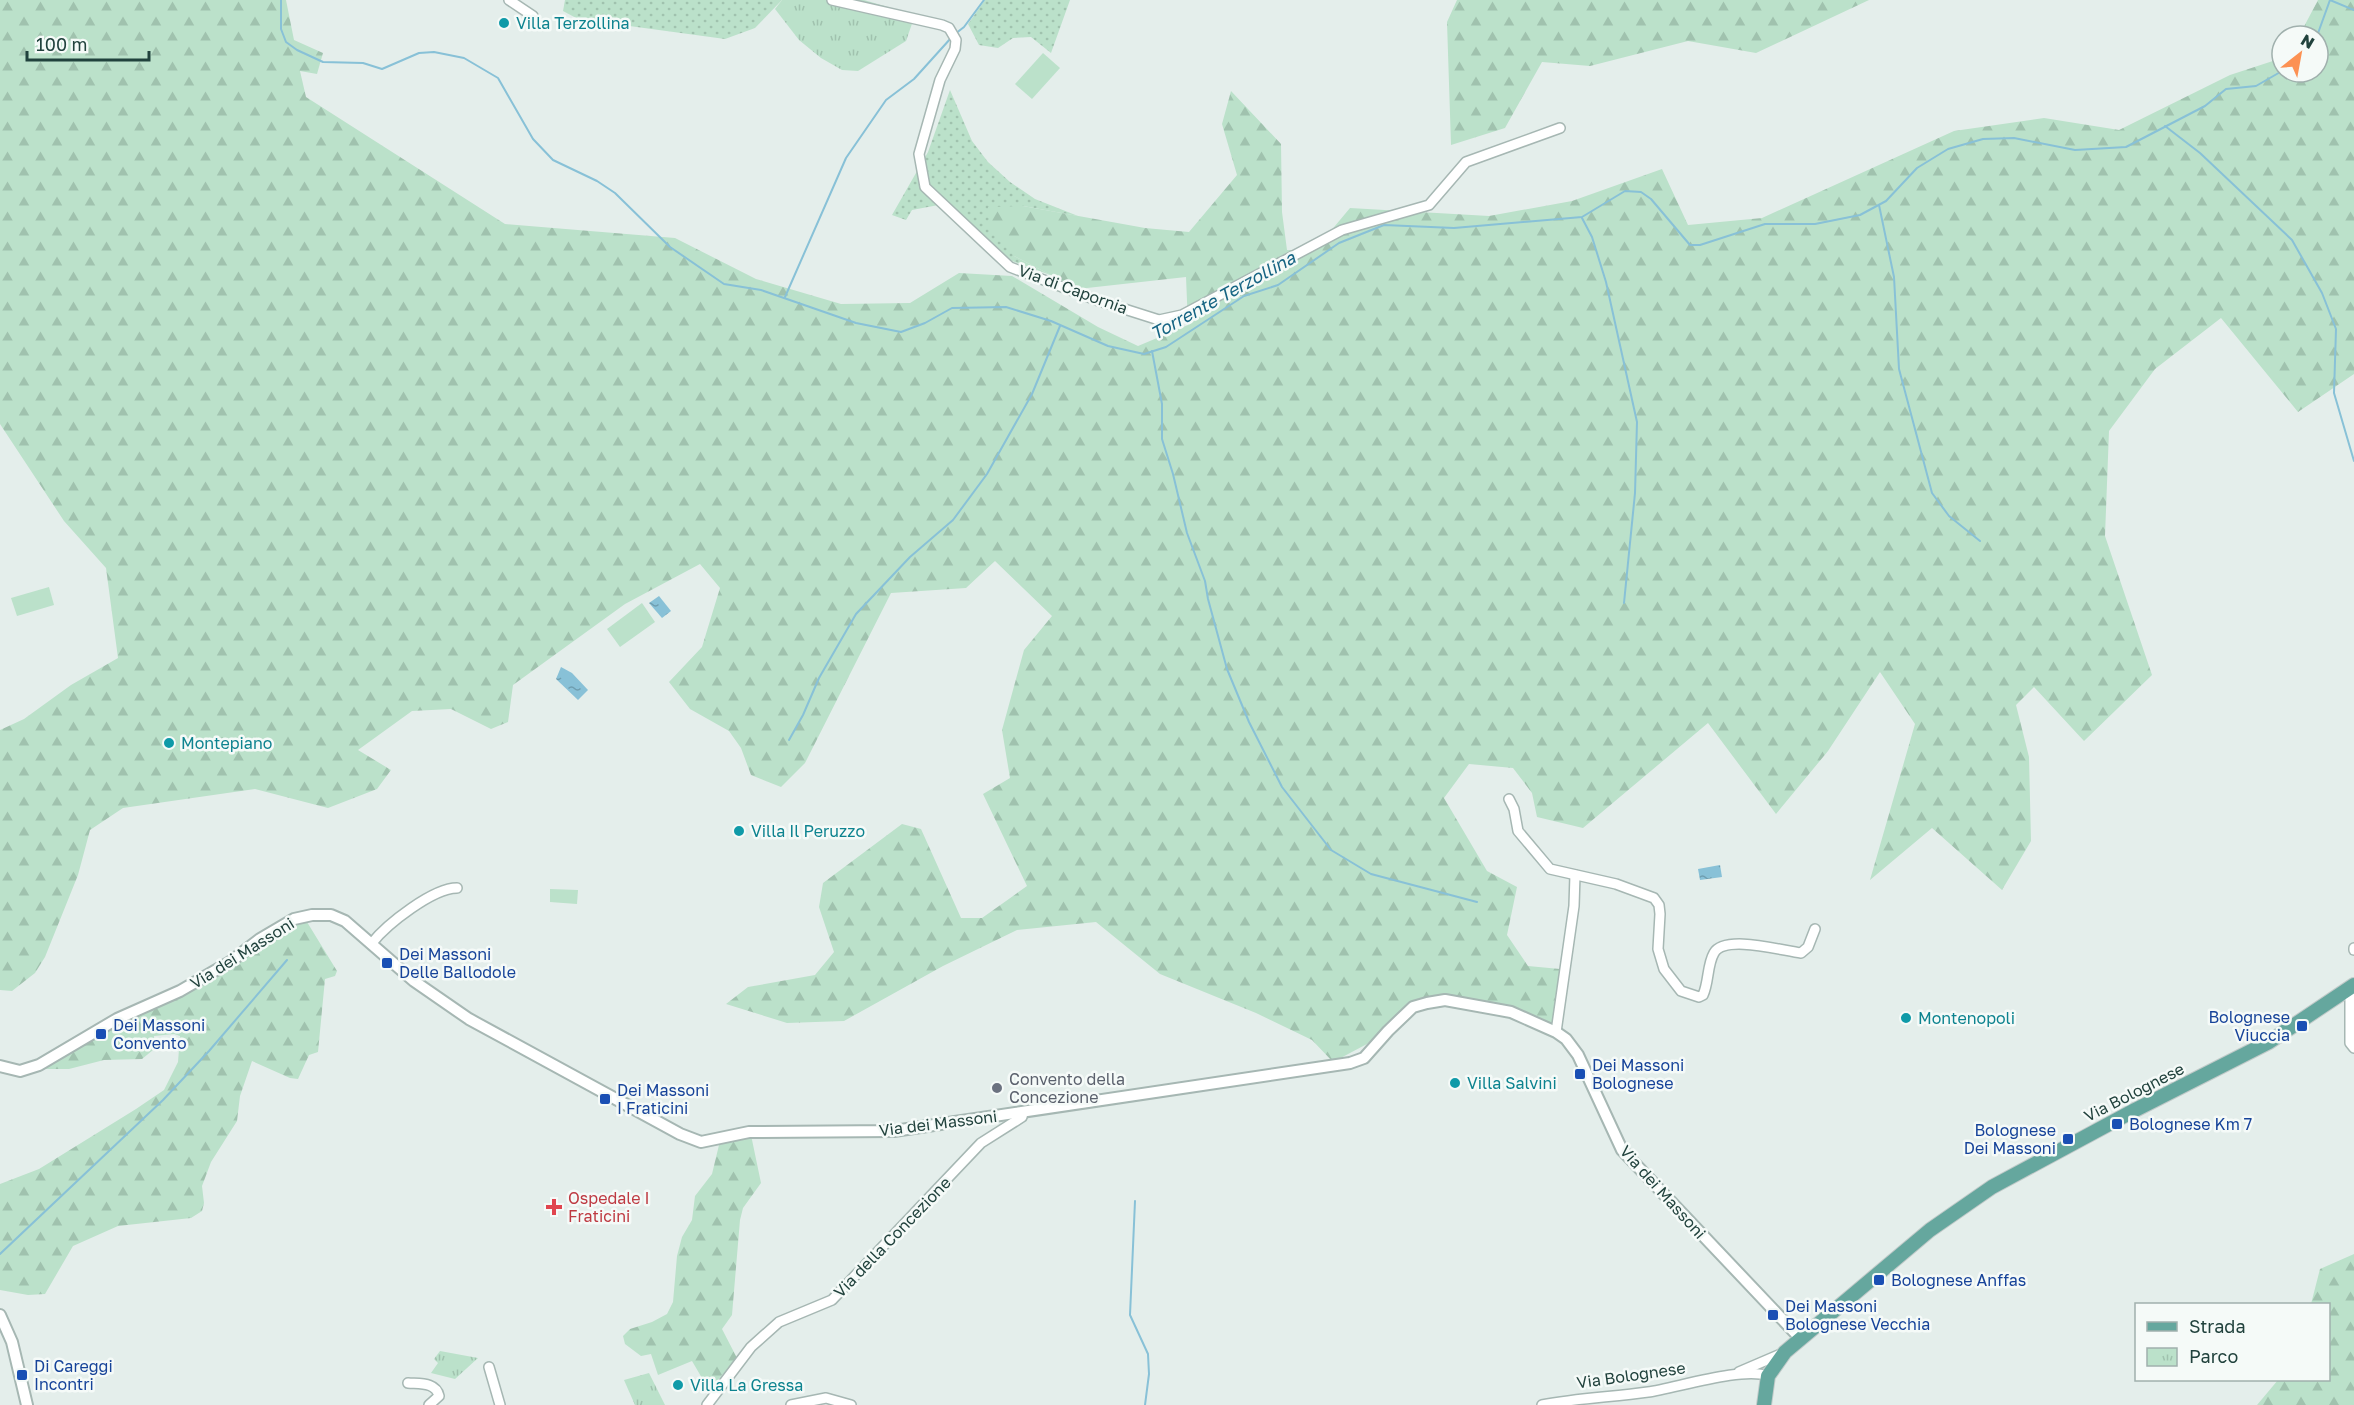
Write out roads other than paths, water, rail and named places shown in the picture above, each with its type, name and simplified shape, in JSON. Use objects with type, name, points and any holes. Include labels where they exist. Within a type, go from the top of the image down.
[{"type":"main road","name":"Via Bolognese","points":[[1785,1352],[1930,1230],[1992,1187],[2135,1110],[2269,1042],[2352,986]]},
{"type":"main road","points":[[1764,1405],[1765,1375],[1785,1352]]},
{"type":"street","points":[[509,0],[532,16]]},
{"type":"street","name":"Via di Capornia","points":[[832,0],[942,25],[949,28],[954,36],[955,49],[940,80],[919,154],[925,187],[1010,267],[1095,300],[1159,320],[1182,315],[1342,230],[1429,205],[1466,162],[1560,128]]},
{"type":"street","points":[[1509,799],[1514,809],[1518,831],[1550,869],[1616,884],[1654,898],[1659,905],[1658,950],[1664,969],[1674,984],[1690,995],[1699,997],[1703,995],[1714,953],[1722,946],[1751,944],[1801,952],[1808,947],[1815,928]]},
{"type":"street","points":[[1556,1032],[1574,906],[1575,875]]},
{"type":"street","points":[[372,943],[379,933],[400,916],[447,888],[457,888]]},
{"type":"street","name":"Via dei Massoni","points":[[0,1066],[20,1071],[39,1065],[117,1019],[180,991],[231,962],[260,939],[294,919],[312,915],[331,915],[345,921],[414,981],[469,1019],[680,1134],[701,1142],[749,1132],[894,1131],[1350,1063],[1364,1058],[1413,1007],[1445,1000],[1511,1012],[1556,1032],[1566,1039],[1578,1055],[1622,1150],[1800,1338]]},
{"type":"street","points":[[2352,986],[2350,1043],[2354,1048]]},
{"type":"street","name":"Via della Concezione","points":[[707,1405],[751,1347],[779,1322],[832,1300],[981,1143],[1022,1117],[1023,1113]]},
{"type":"street","points":[[0,1315],[12,1342],[27,1405]]},
{"type":"street","name":"Via Bolognese","points":[[1725,1377],[1785,1352]]},
{"type":"street","points":[[1761,1363],[1765,1375]]},
{"type":"street","points":[[489,1367],[500,1405]]},
{"type":"street","name":"Via Bolognese","points":[[1542,1405],[1650,1391],[1725,1377],[1765,1375]]},
{"type":"street","points":[[408,1383],[431,1385],[438,1391],[439,1396],[429,1405]]},
{"type":"street","points":[[791,1405],[826,1398],[851,1405]]},
{"type":"water","points":[[659,596],[671,611],[662,618],[649,603]]},
{"type":"water","points":[[561,667],[572,673],[588,690],[578,700],[556,679]]},
{"type":"water","points":[[1720,865],[1722,877],[1700,880],[1698,869]]},
{"type":"waterway","name":"Torrente Terzollina","points":[[281,0],[281,29],[286,42],[297,50],[323,62],[363,63],[382,69],[419,53],[434,52],[464,58],[498,78],[533,139],[553,160],[597,181],[615,193],[670,247],[724,284],[761,290],[856,323],[901,332],[925,323],[952,308],[1006,307],[1051,321],[1108,346],[1144,354],[1166,347],[1244,296],[1278,285],[1339,243],[1384,225],[1454,228],[1582,217],[1625,191],[1641,192],[1651,199],[1690,245],[1700,245],[1765,224],[1815,224],[1860,215],[1886,201],[1917,168],[1948,149],[1983,139],[2014,138],[2075,150],[2126,147],[2205,106],[2226,89],[2256,86],[2270,78]]},
{"type":"waterway","points":[[955,34],[964,27],[984,0]]},
{"type":"waterway","points":[[2330,0],[2354,10]]},
{"type":"waterway","name":"Torrente Terzollina","points":[[2321,24],[2330,0]]},
{"type":"waterway","points":[[785,297],[846,158],[886,100],[914,79],[951,38]]},
{"type":"waterway","points":[[2165,126],[2200,153],[2292,240],[2322,293],[2336,329],[2334,393],[2354,461]]},
{"type":"waterway","points":[[1879,205],[1894,277],[1899,369],[1932,493],[1949,516],[1980,541]]},
{"type":"waterway","points":[[1582,218],[1592,237],[1606,282],[1637,422],[1635,493],[1624,603]]},
{"type":"waterway","points":[[789,740],[819,678],[856,614],[910,557],[953,520],[987,474],[1032,394],[1060,326]]},
{"type":"waterway","points":[[1152,351],[1162,404],[1162,439],[1187,533],[1205,581],[1227,669],[1249,722],[1282,787],[1331,850],[1371,874],[1477,902]]},
{"type":"waterway","points":[[0,1254],[163,1100],[209,1051],[287,960]]},
{"type":"waterway","points":[[1135,1201],[1130,1315],[1148,1354],[1149,1374],[1145,1405]]},
{"type":"place","name":"Villa Terzollina","points":[[504,23]]},
{"type":"place","name":"Montepiano","points":[[169,743]]},
{"type":"place","name":"Villa Il Peruzzo","points":[[739,831]]},
{"type":"place","name":"Dei Massoni Delle Ballodole","points":[[387,963]]},
{"type":"place","name":"Montenopoli","points":[[1906,1018]]},
{"type":"place","name":"Bolognese Viuccia","points":[[2302,1026]]},
{"type":"place","name":"Dei Massoni Convento","points":[[101,1034]]},
{"type":"place","name":"Dei Massoni Bolognese","points":[[1580,1074]]},
{"type":"place","name":"Villa Salvini","points":[[1455,1083]]},
{"type":"place","name":"Convento della Concezione","points":[[997,1088]]},
{"type":"place","name":"Dei Massoni I Fraticini","points":[[605,1099]]},
{"type":"place","name":"Bolognese Km 7","points":[[2117,1124]]},
{"type":"place","name":"Bolognese Dei Massoni","points":[[2068,1139]]},
{"type":"place","name":"Ospedale I Fraticini","points":[[554,1207]]},
{"type":"place","name":"Bolognese Anffas","points":[[1879,1280]]},
{"type":"place","name":"Dei Massoni Bolognese Vecchia","points":[[1773,1315]]},
{"type":"place","name":"Di Careggi Incontri","points":[[22,1375]]},
{"type":"place","name":"Villa La Gressa","points":[[678,1385]]}]
